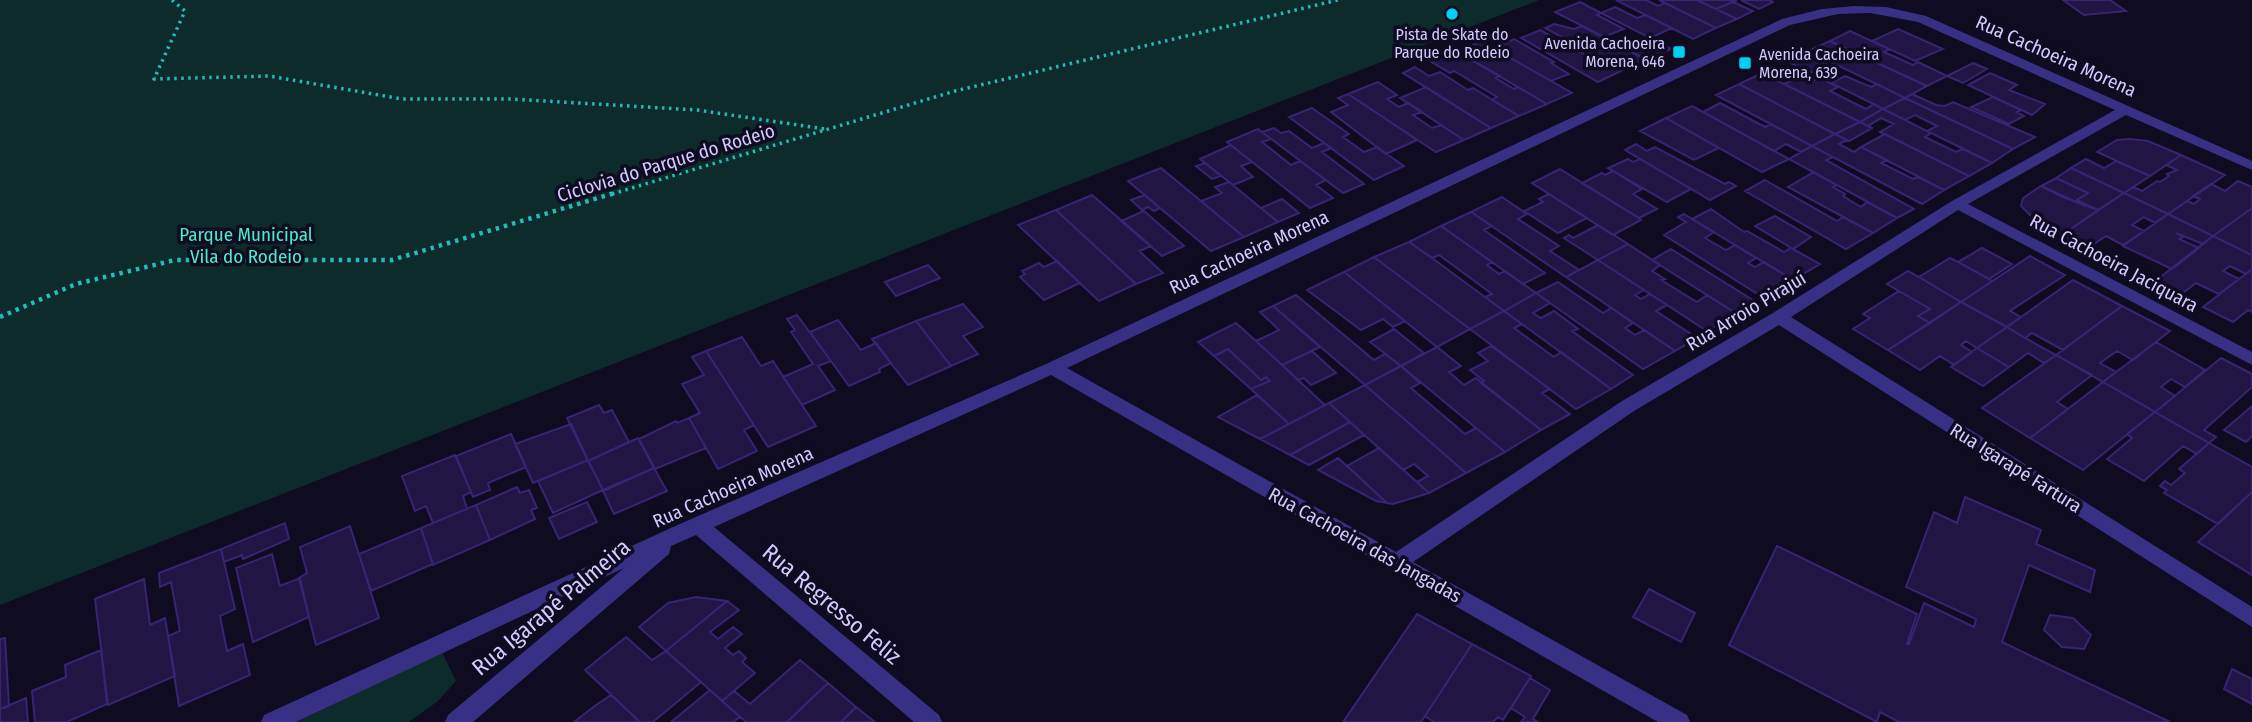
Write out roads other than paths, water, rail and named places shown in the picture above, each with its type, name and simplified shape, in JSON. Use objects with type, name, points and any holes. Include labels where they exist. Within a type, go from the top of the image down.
[{"type":"street","name":"Rua Cachoeira Morena","points":[[271,722],[690,529],[1052,368],[1786,22],[1831,9],[1875,9],[1922,19],[2252,166]]},
{"type":"street","name":"Rua Arroio Pirajuí","points":[[1396,563],[1628,406],[1779,317],[1957,204],[2125,110]]},
{"type":"street","name":"Rua Cachoeira Jaciquara","points":[[1957,204],[2252,359]]},
{"type":"street","name":"Rua Igarapé Fartura","points":[[1779,317],[2252,618]]},
{"type":"street","name":"Rua Cachoeira das Jangadas","points":[[1052,368],[1679,722]]},
{"type":"street","name":"Rua Igarapé Palmeira","points":[[456,722],[690,529]]},
{"type":"street","name":"Rua Regresso Feliz","points":[[690,529],[931,722]]},
{"type":"place","name":"Pista de Skate do Parque do Rodeio","points":[[1452,14]]},
{"type":"place","name":"Avenida Cachoeira Morena, 646","points":[[1679,52]]},
{"type":"place","name":"Avenida Cachoeira Morena, 639","points":[[1745,63]]},
{"type":"park label","name":"Parque Municipal Vila do Rodeio","points":[[246,245]]}]
